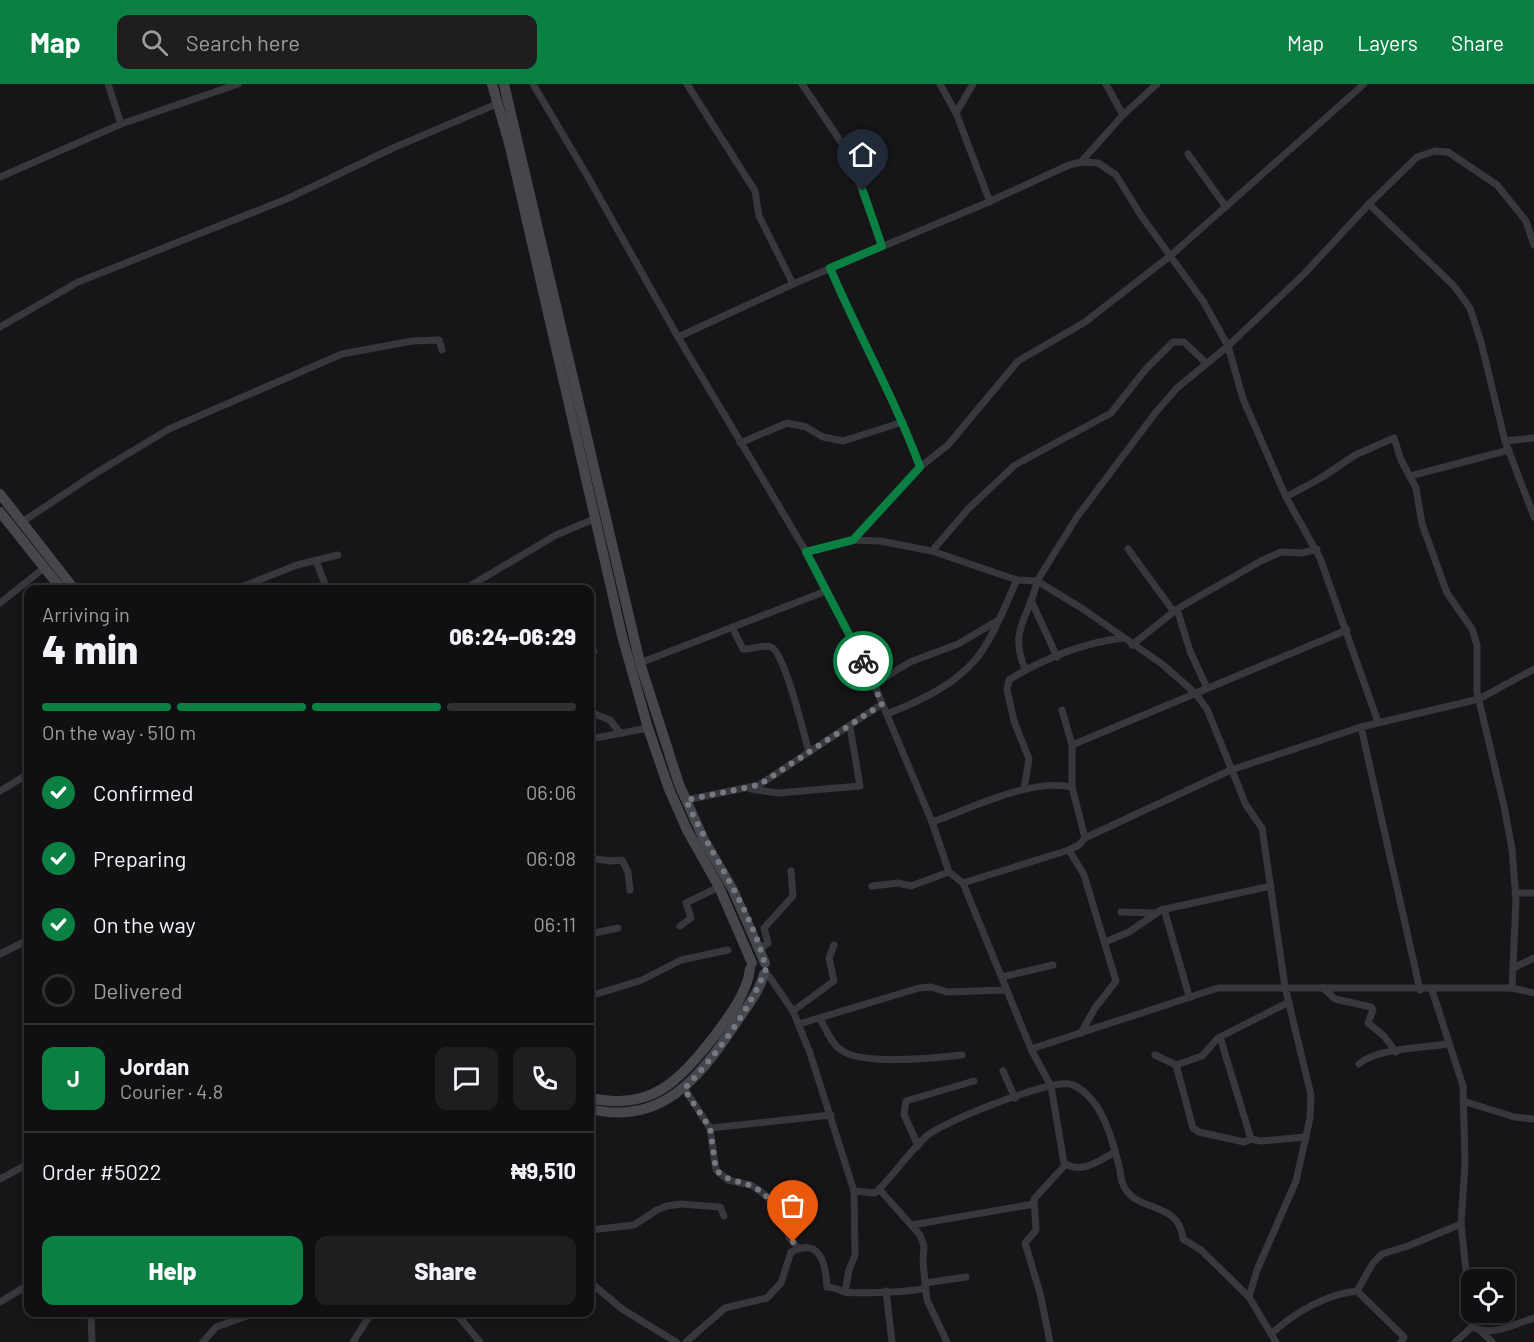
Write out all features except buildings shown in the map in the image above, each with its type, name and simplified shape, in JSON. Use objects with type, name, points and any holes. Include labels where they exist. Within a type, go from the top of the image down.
[{"type":"street","points":[[108,84],[121,124]]},
{"type":"street","points":[[0,177],[121,124],[238,84]]},
{"type":"street","points":[[492,84],[499,103],[622,636],[648,728],[669,789],[687,830],[719,887],[751,966],[747,984],[730,1015],[698,1059],[676,1080],[650,1095],[633,1101],[594,1098]]},
{"type":"street","points":[[504,84],[640,663],[686,800],[704,840],[733,890],[760,949],[765,970],[747,1006],[723,1041],[684,1089],[649,1108],[632,1113],[594,1109]]},
{"type":"street","points":[[533,84],[678,337],[806,552],[874,684],[932,822],[949,872],[963,883],[1031,1049],[1051,1086],[1066,1164],[1059,1174],[1045,1184],[1034,1203],[1036,1230],[1025,1243],[1040,1293],[1050,1342]]},
{"type":"street","points":[[687,84],[755,191],[759,216],[793,284]]},
{"type":"street","points":[[802,84],[849,154],[882,246]]},
{"type":"street","points":[[940,84],[956,113],[990,202]]},
{"type":"street","points":[[956,113],[973,84]]},
{"type":"street","points":[[1106,84],[1123,115]]},
{"type":"street","points":[[1081,162],[1123,115],[1157,84]]},
{"type":"street","points":[[853,540],[920,467],[948,445],[1018,361],[1084,321],[1170,256],[1364,84]]},
{"type":"street","points":[[0,327],[78,282],[289,198],[393,148],[499,103]]},
{"type":"street","points":[[1025,669],[1017,651],[1023,618],[1037,581],[1077,517],[1156,411],[1177,388],[1228,346],[1304,274],[1369,204],[1417,157],[1435,151],[1448,152],[1497,185],[1526,221],[1534,245]]},
{"type":"street","points":[[1188,154],[1226,207]]},
{"type":"street","points":[[678,337],[793,284],[990,202],[1049,173],[1081,162],[1098,163],[1116,175],[1203,301],[1228,346],[1243,399],[1286,497],[1317,549],[1378,722]]},
{"type":"street","points":[[1369,204],[1454,286],[1470,308],[1481,342],[1505,441],[1534,517]]},
{"type":"street","points":[[830,268],[854,324],[903,422],[920,467]]},
{"type":"street","points":[[22,522],[96,473],[169,429],[342,354],[412,341],[439,340],[442,350]]},
{"type":"street","points":[[932,550],[968,508],[1015,465],[1111,413],[1146,369],[1173,342],[1184,342],[1206,363]]},
{"type":"street","points":[[740,443],[787,423],[806,427],[823,437],[843,441],[903,422]]},
{"type":"street","points":[[1286,497],[1322,478],[1355,455],[1393,438],[1418,497],[1422,524],[1447,593],[1475,636],[1479,653],[1477,692],[1509,832],[1515,893],[1512,988]]},
{"type":"street","points":[[1505,441],[1534,438]]},
{"type":"street","points":[[1410,476],[1509,450]]},
{"type":"street","points":[[0,494],[71,585]]},
{"type":"street","points":[[0,513],[58,585]]},
{"type":"street","points":[[472,585],[556,535],[594,519]]},
{"type":"street","points":[[806,552],[853,540],[880,541],[932,550],[1017,580],[1037,581],[1162,664],[1195,693],[1207,710],[1246,805],[1262,828],[1285,987],[1311,1095],[1306,1137],[1296,1181],[1257,1270],[1249,1297]]},
{"type":"street","points":[[1128,549],[1175,610],[1207,688]]},
{"type":"street","points":[[1132,645],[1175,610],[1271,556],[1286,551],[1302,553],[1317,549]]},
{"type":"street","points":[[244,585],[258,578],[338,555]]},
{"type":"street","points":[[316,560],[325,585]]},
{"type":"street","points":[[0,603],[44,568]]},
{"type":"street","points":[[887,714],[927,698],[972,663],[986,645],[1017,580]]},
{"type":"street","points":[[640,663],[826,591]]},
{"type":"street","points":[[1031,600],[1057,657]]},
{"type":"street","points":[[874,684],[910,662],[958,644],[999,620]]},
{"type":"street","points":[[732,627],[743,649],[768,646],[775,651],[792,690],[809,752]]},
{"type":"street","points":[[1072,745],[1347,630]]},
{"type":"street","points":[[1023,789],[1029,759],[1014,721],[1007,690],[1009,680],[1025,669],[1093,642],[1124,638]]},
{"type":"street","points":[[963,883],[1069,850],[1079,845],[1085,838],[1231,770],[1378,722],[1479,699],[1534,669]]},
{"type":"street","points":[[751,789],[850,727],[882,704]]},
{"type":"street","points":[[1062,710],[1072,745],[1072,787],[1085,838]]},
{"type":"street","points":[[594,714],[610,720],[620,733]]},
{"type":"street","points":[[686,800],[710,794],[751,789],[778,793],[860,786],[850,727]]},
{"type":"street","points":[[1361,727],[1420,990]]},
{"type":"street","points":[[594,739],[648,728]]},
{"type":"street","points":[[0,791],[24,776]]},
{"type":"street","points":[[932,822],[1023,789],[1072,787]]},
{"type":"street","points":[[1069,850],[1084,875],[1116,981],[1095,1008],[1081,1033]]},
{"type":"street","points":[[594,858],[622,860],[628,872],[630,890]]},
{"type":"street","points":[[760,949],[768,943],[764,928],[793,896],[791,871]]},
{"type":"street","points":[[872,886],[898,883],[911,886],[949,872]]},
{"type":"street","points":[[1121,912],[1155,912],[1270,886]]},
{"type":"street","points":[[680,926],[690,921],[686,907],[688,901],[719,887]]},
{"type":"street","points":[[1515,893],[1534,892]]},
{"type":"street","points":[[1164,909],[1190,996]]},
{"type":"street","points":[[1105,942],[1129,932],[1155,912]]},
{"type":"street","points":[[594,933],[618,928]]},
{"type":"street","points":[[0,954],[24,942]]},
{"type":"street","points":[[793,1011],[834,981],[829,958],[834,945]]},
{"type":"street","points":[[594,995],[642,980],[681,960],[728,950]]},
{"type":"street","points":[[1513,968],[1534,958]]},
{"type":"street","points":[[751,966],[758,960],[793,1011],[799,1024],[831,1115],[854,1191],[855,1255],[849,1270],[845,1292]]},
{"type":"street","points":[[1002,977],[1053,964]]},
{"type":"street","points":[[799,1024],[926,987],[947,992],[1006,990]]},
{"type":"street","points":[[1031,1049],[1190,996],[1227,987],[1420,990],[1512,988],[1534,993]]},
{"type":"street","points":[[1323,988],[1335,999],[1371,1007],[1373,1010],[1368,1023],[1384,1036],[1396,1052]]},
{"type":"street","points":[[1432,990],[1448,1044],[1461,1077],[1464,1101],[1465,1163],[1461,1224],[1472,1327]]},
{"type":"street","points":[[1155,1055],[1176,1065],[1203,1055],[1220,1037],[1289,1002]]},
{"type":"street","points":[[820,1019],[834,1042],[849,1054],[903,1061],[963,1055]]},
{"type":"street","points":[[1220,1037],[1251,1139]]},
{"type":"street","points":[[1359,1064],[1368,1058],[1448,1044]]},
{"type":"street","points":[[1176,1065],[1194,1129],[1244,1142],[1251,1139],[1261,1141],[1306,1137]]},
{"type":"street","points":[[1003,1071],[1015,1098]]},
{"type":"street","points":[[918,1146],[904,1114],[906,1101],[974,1082]]},
{"type":"street","points":[[854,1191],[870,1194],[879,1189],[928,1135],[941,1128],[974,1112],[1051,1086],[1069,1084],[1076,1086],[1093,1100],[1115,1152],[1123,1185],[1129,1193],[1172,1215],[1177,1221],[1183,1239],[1200,1250],[1249,1297],[1274,1339],[1292,1317],[1332,1294],[1358,1291]]},
{"type":"street","points":[[684,1089],[710,1128],[716,1170],[728,1180],[751,1185],[763,1193],[782,1212],[789,1237],[798,1248]]},
{"type":"street","points":[[1464,1101],[1514,1117],[1534,1119]]},
{"type":"street","points":[[710,1128],[831,1115]]},
{"type":"street","points":[[1066,1164],[1091,1166],[1115,1152]]},
{"type":"street","points":[[0,1179],[24,1166]]},
{"type":"street","points":[[879,1189],[912,1225],[924,1246],[927,1300],[947,1342]]},
{"type":"street","points":[[912,1225],[1034,1203]]},
{"type":"street","points":[[594,1230],[634,1225],[657,1210],[681,1204],[720,1207],[724,1216]]},
{"type":"street","points":[[1358,1291],[1373,1263],[1382,1254],[1461,1224]]},
{"type":"street","points":[[686,1342],[725,1308],[767,1298],[781,1283],[790,1252],[798,1248],[811,1247],[816,1251],[824,1263],[827,1287],[845,1292],[908,1293],[925,1286],[966,1277]]},
{"type":"street","points":[[594,1285],[622,1309],[676,1342]]},
{"type":"street","points":[[0,1302],[24,1287]]},
{"type":"street","points":[[886,1291],[892,1342]]},
{"type":"street","points":[[1358,1291],[1404,1337],[1401,1342]]},
{"type":"street","points":[[92,1317],[92,1342]]},
{"type":"street","points":[[203,1342],[216,1327],[244,1317]]},
{"type":"street","points":[[353,1342],[369,1317]]},
{"type":"street","points":[[459,1317],[480,1342]]},
{"type":"street","points":[[1481,1331],[1494,1331],[1534,1318]]},
{"type":"street","points":[[1472,1327],[1481,1331],[1492,1342]]},
{"type":"street","points":[[1455,1342],[1472,1327]]},
{"type":"street","points":[[1492,1342],[1494,1331]]},
{"type":"way so far","points":[[793,1242],[789,1237],[785,1218],[778,1207],[756,1187],[728,1180],[716,1170],[710,1128],[684,1089],[723,1041],[747,1006],[766,972],[760,949],[733,890],[704,840],[686,800],[710,794],[751,789],[850,727],[882,704],[863,661]]},
{"type":"route","points":[[863,191],[882,246],[830,268],[854,324],[903,422],[920,467],[853,540],[835,542],[806,552],[863,661]]}]
